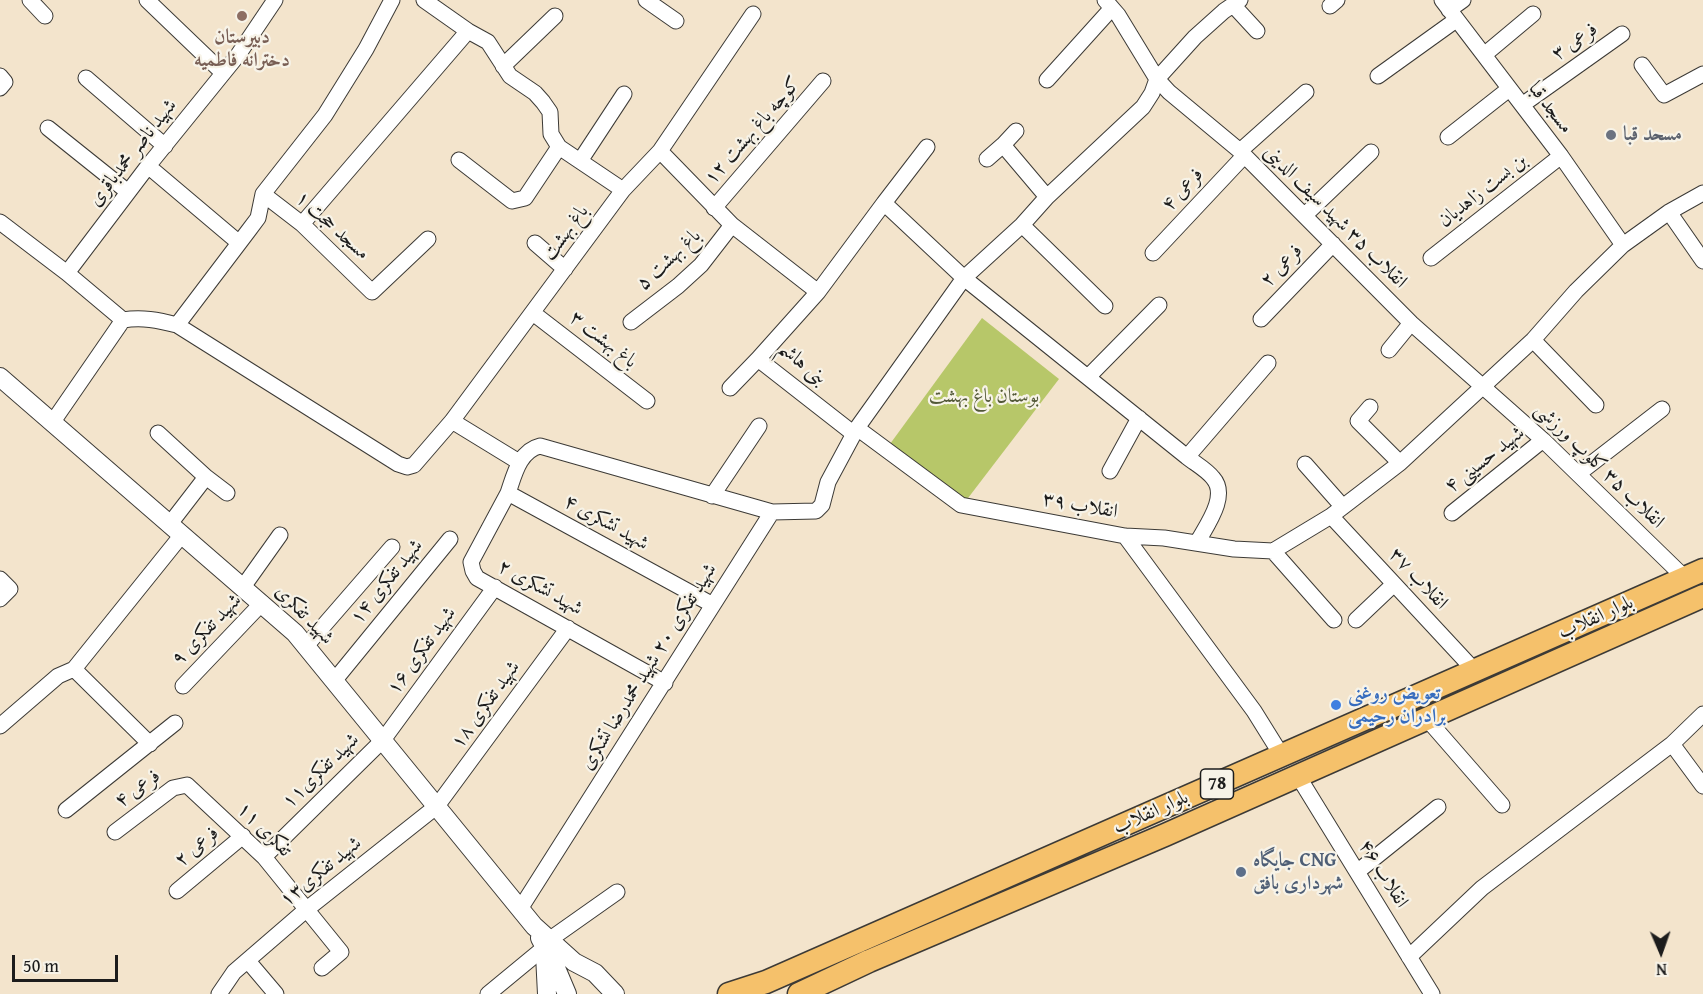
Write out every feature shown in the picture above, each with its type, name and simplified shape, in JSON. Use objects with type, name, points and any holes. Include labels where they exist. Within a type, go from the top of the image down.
[{"type":"main road","name":"بلوار انقلاب","points":[[729,994],[766,982],[1694,574]]},
{"type":"main road","name":"بلوار انقلاب","points":[[799,994],[869,961],[1017,899],[1703,596]]},
{"type":"main road","points":[[1573,628],[1561,638],[1562,648],[1568,652],[1583,650]]},
{"type":"main road","points":[[1524,650],[1539,651],[1542,657],[1542,662],[1532,672]]},
{"type":"street","points":[[30,0],[45,16]]},
{"type":"street","points":[[147,0],[222,72]]},
{"type":"street","name":"شهید ناصر محمدباقری","points":[[67,273],[148,166],[238,55],[275,0]]},
{"type":"street","points":[[52,423],[123,320],[136,318],[177,325],[258,218],[263,194],[325,115],[366,49],[392,0]]},
{"type":"street","points":[[424,0],[488,42],[510,76],[535,93],[550,112],[551,134],[559,147],[623,190]]},
{"type":"street","points":[[646,0],[676,21]]},
{"type":"street","points":[[1378,76],[1449,10],[1463,0]]},
{"type":"street","points":[[508,493],[519,462],[532,449],[540,446],[772,512],[816,511],[822,505],[828,482],[856,431],[964,278],[1143,107],[1152,93],[1156,79],[1195,37],[1236,2],[1257,31]]},
{"type":"street","points":[[1047,80],[1108,4]]},
{"type":"street","name":"انقلاب ۳۵ شهید سیف الدینی","points":[[1108,4],[1118,15],[1156,79],[1242,153],[1411,323],[1483,386]]},
{"type":"street","name":"مسجد قبا","points":[[1449,10],[1561,156],[1623,244]]},
{"type":"street","name":"باغ بهشت","points":[[177,325],[398,464],[407,467],[414,465],[452,421],[623,190],[660,151],[753,14]]},
{"type":"street","points":[[1484,56],[1533,14]]},
{"type":"street","points":[[503,66],[555,16]]},
{"type":"street","points":[[302,224],[468,31]]},
{"type":"street","name":"فرعی ۳","points":[[1522,105],[1622,34]]},
{"type":"street","points":[[1642,65],[1664,95],[1703,74]]},
{"type":"street","points":[[0,76],[5,82],[0,88]]},
{"type":"street","points":[[86,78],[165,146]]},
{"type":"street","name":"کوچه باغ بهشت ۱۲","points":[[714,208],[823,81]]},
{"type":"street","points":[[1448,137],[1509,89]]},
{"type":"street","points":[[1242,153],[1306,92]]},
{"type":"street","points":[[580,161],[624,94]]},
{"type":"street","points":[[48,128],[128,192]]},
{"type":"street","points":[[987,159],[1016,131]]},
{"type":"street","points":[[1003,145],[1047,197]]},
{"type":"street","points":[[459,160],[512,201],[525,198],[559,147]]},
{"type":"street","points":[[660,151],[732,225],[818,292],[927,147]]},
{"type":"street","points":[[1305,215],[1371,152]]},
{"type":"street","name":"فرعی ۴","points":[[1154,253],[1242,153]]},
{"type":"street","name":"بن بست زاهدیان","points":[[1431,258],[1561,156]]},
{"type":"street","points":[[148,166],[238,242]]},
{"type":"street","points":[[1125,536],[1164,538],[1234,549],[1274,551],[1337,512],[1400,463],[1533,340],[1576,291],[1623,244],[1669,212],[1703,193]]},
{"type":"street","name":"مسجد حجت ۱","points":[[263,194],[302,224],[372,292],[428,239]]},
{"type":"street","points":[[884,203],[964,278],[1214,478],[1219,488],[1217,503],[1197,543]]},
{"type":"street","points":[[1669,212],[1703,261]]},
{"type":"street","points":[[0,222],[67,273],[123,320]]},
{"type":"street","name":"باغ بهشت ۵","points":[[631,322],[701,265],[732,225]]},
{"type":"street","points":[[1022,225],[1105,306]]},
{"type":"street","points":[[535,243],[565,269]]},
{"type":"street","name":"فرعی ۲","points":[[1261,319],[1333,244]]},
{"type":"street","name":"بنی هاشم","points":[[818,292],[758,359],[856,431]]},
{"type":"street","points":[[1088,377],[1159,305]]},
{"type":"street","name":"باغ بهشت ۳","points":[[533,313],[648,401]]},
{"type":"street","points":[[1389,350],[1411,323]]},
{"type":"street","points":[[1533,340],[1596,405]]},
{"type":"street","points":[[730,388],[758,359]]},
{"type":"street","points":[[1187,457],[1268,363]]},
{"type":"street","name":"شهید تفکری","points":[[0,377],[295,633],[547,944],[595,973],[615,994]]},
{"type":"street","name":"انقلاب ۳۵ کلوپ ورزشی","points":[[1483,386],[1544,440],[1578,474],[1694,574]]},
{"type":"street","points":[[1370,407],[1358,421],[1400,463]]},
{"type":"street","points":[[1578,474],[1662,409]]},
{"type":"street","points":[[1110,471],[1139,418]]},
{"type":"street","points":[[452,421],[519,462]]},
{"type":"street","points":[[712,496],[759,426]]},
{"type":"street","name":"انقلاب ۳۹","points":[[856,431],[961,506],[1125,536],[1254,711],[1282,756]]},
{"type":"street","points":[[158,433],[227,493]]},
{"type":"street","name":"شهید حسینی ۴","points":[[1452,513],[1544,440]]},
{"type":"street","name":"انقلاب ۳۷","points":[[1305,464],[1337,512],[1394,584],[1475,671]]},
{"type":"street","points":[[0,726],[58,676],[74,669],[175,530],[206,477]]},
{"type":"street","name":"شهید تشکری ۲","points":[[508,493],[471,562],[477,578],[665,682]]},
{"type":"street","name":"شهید تشکری ۴","points":[[508,493],[713,605]]},
{"type":"street","name":"شهید تفکری ۲۰ شهید محمدرضا تشکری","points":[[520,909],[772,512]]},
{"type":"street","points":[[243,586],[280,535]]},
{"type":"street","name":"شهید تفکری ۱۴","points":[[334,681],[450,539]]},
{"type":"street","points":[[306,646],[392,547]]},
{"type":"street","points":[[1274,551],[1334,620]]},
{"type":"street","points":[[0,579],[10,589],[0,599]]},
{"type":"street","points":[[1356,620],[1394,584]]},
{"type":"street","name":"شهید تفکری ۱۶","points":[[383,740],[495,587]]},
{"type":"street","name":"شهید تفکری ۹","points":[[183,686],[262,603]]},
{"type":"street","name":"شهید تفکری ۱۸","points":[[437,806],[568,628]]},
{"type":"street","points":[[74,669],[150,744]]},
{"type":"street","points":[[1409,957],[1482,888],[1672,744],[1703,714]]},
{"type":"street","points":[[1427,719],[1502,805]]},
{"type":"street","points":[[66,810],[175,723]]},
{"type":"street","name":"شهید تفکری۱۱","points":[[264,857],[383,740]]},
{"type":"street","points":[[1672,744],[1703,786]]},
{"type":"street","name":"انقلاب ۴۶","points":[[1298,776],[1432,994]]},
{"type":"street","name":"فرعی ۴","points":[[115,832],[173,788],[187,785]]},
{"type":"street","name":"تفکری ۱۱","points":[[187,785],[264,857],[308,909]]},
{"type":"street","name":"شهید تفکری۱۳","points":[[219,994],[234,972],[308,909],[437,806]]},
{"type":"street","points":[[1357,872],[1438,807]]},
{"type":"street","name":"فرعی ۲","points":[[177,891],[243,836]]},
{"type":"street","points":[[488,994],[547,944],[617,892]]},
{"type":"street","points":[[308,909],[341,951],[322,968]]},
{"type":"street","points":[[547,944],[547,994]]},
{"type":"street","points":[[547,944],[567,994]]},
{"type":"street","points":[[248,961],[276,994]]},
{"type":"green space","name":"بوستان باغ بهشت","points":[[982,318],[1059,379],[965,502],[890,444]]},
{"type":"place","name":"دبیرستان دخترانه فاطمیه","points":[[242,16]]},
{"type":"place","name":"مسحد قبا","points":[[1611,135]]},
{"type":"place","name":"تعویض روغنی برادران رحیمی","points":[[1336,705]]},
{"type":"place","name":"جایگاه CNG شهرداری بافق","points":[[1241,872]]}]
